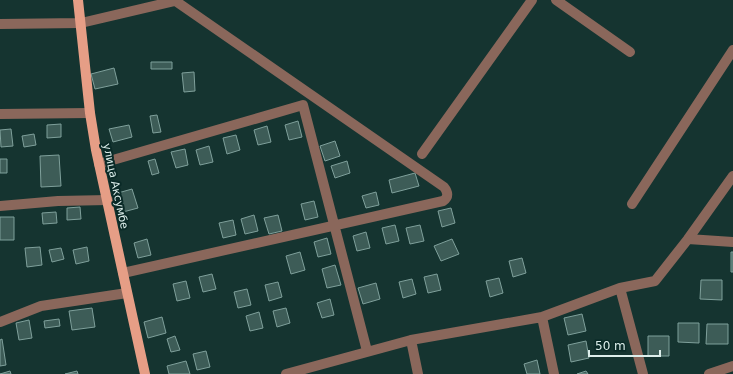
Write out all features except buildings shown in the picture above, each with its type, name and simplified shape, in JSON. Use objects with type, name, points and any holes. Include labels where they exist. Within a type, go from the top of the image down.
[{"type":"main road","name":"улица Аксумбе","points":[[78,0],[90,113],[99,164],[145,374]]},
{"type":"street","points":[[0,24],[81,23],[175,0],[444,187],[447,193],[446,199],[443,201],[123,273]]},
{"type":"street","points":[[422,154],[532,0]]},
{"type":"street","points":[[556,0],[630,52]]},
{"type":"street","points":[[632,204],[733,50]]},
{"type":"street","points":[[99,164],[303,105],[310,94]]},
{"type":"street","points":[[303,105],[367,351]]},
{"type":"street","points":[[0,114],[90,113]]},
{"type":"street","points":[[286,374],[411,340],[542,317],[620,288],[655,281],[688,239],[733,176]]},
{"type":"street","points":[[0,206],[58,201],[108,200]]},
{"type":"street","points":[[688,239],[733,242]]},
{"type":"street","points":[[620,288],[643,374]]},
{"type":"street","points":[[0,322],[40,306],[127,293]]},
{"type":"street","points":[[542,317],[554,374]]},
{"type":"street","points":[[411,340],[418,374]]},
{"type":"street","points":[[709,374],[733,366]]}]
